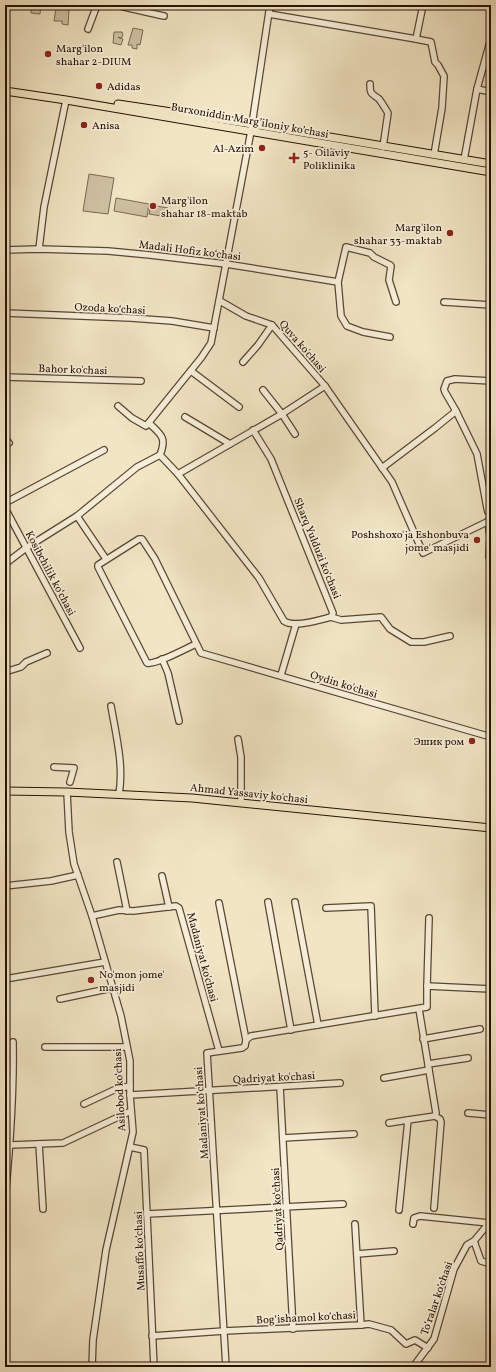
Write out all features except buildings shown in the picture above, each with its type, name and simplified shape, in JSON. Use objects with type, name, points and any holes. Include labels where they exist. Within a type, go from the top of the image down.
[{"type":"main road","name":"Burxoniddin Marg’iloniy ko’chasi","points":[[5,87],[251,128],[491,172]]},
{"type":"main road","name":"Burxoniddin Marg’iloniy ko’chasi","points":[[5,91],[491,164]]},
{"type":"main road","name":"Ahmad Yassaviy ko'chasi","points":[[5,791],[67,792],[192,798],[491,828]]},
{"type":"street","points":[[88,29],[97,5]]},
{"type":"street","points":[[115,5],[132,8],[138,12],[164,16]]},
{"type":"street","points":[[118,406],[132,418],[145,426],[149,423],[207,350],[211,342],[220,301],[251,128],[270,5]]},
{"type":"street","points":[[416,39],[423,5]]},
{"type":"street","points":[[269,14],[431,42],[435,62],[444,76],[442,108],[434,155]]},
{"type":"street","points":[[464,160],[477,89],[491,38]]},
{"type":"street","points":[[370,84],[370,92],[379,100],[388,113],[383,147]]},
{"type":"street","points":[[477,89],[491,92]]},
{"type":"street","points":[[39,249],[44,207],[66,100]]},
{"type":"street","points":[[390,337],[363,332],[347,326],[341,316],[338,282],[346,247],[370,253],[374,258],[391,266],[390,280],[396,302]]},
{"type":"street","name":"Madali Hofiz koʻchasi","points":[[5,250],[39,249],[108,251],[226,264],[338,282]]},
{"type":"street","name":"Quva ko'chasi","points":[[220,301],[246,316],[272,325],[325,386],[392,482],[423,553],[490,520]]},
{"type":"street","points":[[444,302],[491,306]]},
{"type":"street","name":"Ozoda koʻchasi","points":[[5,313],[131,318],[172,321],[214,328]]},
{"type":"street","points":[[243,362],[258,345],[272,325]]},
{"type":"street","points":[[190,371],[239,408]]},
{"type":"street","name":"Bahor ko'chasi","points":[[5,377],[141,381]]},
{"type":"street","points":[[491,381],[455,379],[447,381],[444,388],[475,448],[488,512],[491,515]]},
{"type":"street","points":[[178,474],[282,414],[325,386]]},
{"type":"street","points":[[263,390],[282,414],[295,434]]},
{"type":"street","points":[[382,468],[456,411]]},
{"type":"street","points":[[185,417],[230,444]]},
{"type":"street","points":[[5,564],[26,548],[77,516],[136,467],[160,455],[164,442],[162,436],[149,423]]},
{"type":"street","name":"Sharq Yulduzi koʻchasi","points":[[253,430],[271,459],[333,613],[331,617],[296,624]]},
{"type":"street","points":[[5,503],[104,450]]},
{"type":"street","points":[[160,455],[178,474],[259,578],[284,621],[288,624],[296,624],[281,675]]},
{"type":"street","name":"Kosibchilik koʻchasi","points":[[5,508],[80,648]]},
{"type":"street","points":[[77,516],[106,559],[98,565],[98,567],[145,662],[150,664],[196,644]]},
{"type":"street","points":[[490,520],[489,556],[491,560]]},
{"type":"street","name":"Oydin ko'chasi","points":[[106,559],[139,539],[142,539],[155,559],[196,644],[201,653],[205,655],[281,675],[491,737]]},
{"type":"street","points":[[331,617],[341,620],[380,617],[390,629],[411,642],[424,642],[450,636]]},
{"type":"street","points":[[5,672],[21,667],[26,662],[47,653]]},
{"type":"street","points":[[162,659],[168,673],[179,722]]},
{"type":"street","points":[[111,706],[119,755],[121,784],[119,794]]},
{"type":"street","points":[[238,739],[241,757],[241,803]]},
{"type":"street","points":[[54,767],[74,768],[70,782]]},
{"type":"street","name":"Asilobod koʻchasi","points":[[67,792],[69,832],[74,864],[92,916],[121,1016],[130,1061],[130,1095],[133,1132],[106,1250],[94,1340],[92,1367]]},
{"type":"street","points":[[117,862],[127,911]]},
{"type":"street","points":[[5,886],[51,881],[78,875]]},
{"type":"street","points":[[92,916],[119,910],[127,911],[169,907],[162,876]]},
{"type":"street","points":[[268,902],[291,1030]]},
{"type":"street","points":[[295,902],[318,1025]]},
{"type":"street","points":[[219,903],[246,1040]]},
{"type":"street","name":"Madaniyat ko'chasi","points":[[169,907],[176,906],[180,908],[219,1052]]},
{"type":"street","points":[[326,908],[371,906],[375,1016]]},
{"type":"street","points":[[429,918],[427,1007],[418,1009],[436,1113],[435,1116]]},
{"type":"street","points":[[5,978],[105,962]]},
{"type":"street","points":[[427,986],[491,989]]},
{"type":"street","points":[[60,999],[112,988]]},
{"type":"street","name":"Madaniyat koʻchasi","points":[[226,1367],[207,1053],[242,1048],[245,1046],[246,1040],[251,1036],[418,1009]]},
{"type":"street","points":[[423,1039],[480,1029]]},
{"type":"street","points":[[5,1199],[14,1073],[13,1042]]},
{"type":"street","points":[[45,1048],[127,1047]]},
{"type":"street","points":[[384,1078],[468,1058]]},
{"type":"street","name":"Qadriyat ko'chasi","points":[[130,1095],[340,1083]]},
{"type":"street","points":[[84,1104],[116,1089],[130,1086]]},
{"type":"street","name":"Qadriyat koʻchasi","points":[[280,1087],[293,1329]]},
{"type":"street","points":[[10,1145],[63,1143],[131,1111]]},
{"type":"street","points":[[468,1113],[491,1115]]},
{"type":"street","points":[[389,1123],[435,1116],[440,1119],[434,1208]]},
{"type":"street","points":[[399,1210],[408,1120]]},
{"type":"street","points":[[283,1138],[354,1134]]},
{"type":"street","points":[[39,1144],[43,1210]]},
{"type":"street","name":"Musaffo koʻchasi","points":[[130,1147],[144,1150],[154,1367]]},
{"type":"street","points":[[147,1214],[343,1204]]},
{"type":"street","points":[[413,1224],[414,1218],[420,1216],[490,1220]]},
{"type":"street","name":"Toʻralar koʻchasi","points":[[413,1367],[434,1339],[454,1269],[467,1245],[474,1241],[490,1220]]},
{"type":"street","name":"Bogʻishamol koʻchasi","points":[[152,1336],[224,1331],[361,1325],[355,1224]]},
{"type":"street","points":[[474,1241],[481,1261],[491,1264]]},
{"type":"street","points":[[357,1254],[394,1251]]},
{"type":"street","points":[[361,1325],[369,1324],[391,1330],[406,1344],[414,1340],[428,1348]]},
{"type":"shaded area","points":[[31,5],[41,5],[40,14],[31,13]]},
{"type":"shaded area","points":[[56,8],[69,9],[68,25],[62,24],[62,21],[54,21]]},
{"type":"shaded area","points":[[133,28],[143,30],[140,45],[137,44],[137,49],[132,48],[132,45],[128,45]]},
{"type":"shaded area","points":[[114,32],[122,32],[123,36],[121,38],[118,37],[123,39],[121,45],[113,43]]},
{"type":"shaded area","points":[[89,174],[114,178],[108,214],[83,211]]},
{"type":"shaded area","points":[[116,198],[149,204],[147,217],[114,211]]},
{"type":"shaded area","points":[[151,205],[168,208],[167,217],[149,214]]},
{"type":"place","name":"Marg'ilon shahar 2-DIUM","points":[[48,54]]},
{"type":"place","name":"Adidas","points":[[99,86]]},
{"type":"place","name":"Anisa","points":[[84,125]]},
{"type":"place","name":"Al-Azim","points":[[262,148]]},
{"type":"place","name":"5- Oilaviy Poliklinika","points":[[294,158]]},
{"type":"place","name":"Marg'ilon shahar 18-maktab","points":[[153,206]]},
{"type":"place","name":"Marg'ilon shahar 33-maktab","points":[[450,233]]},
{"type":"place","name":"Poshshoxo'ja Eshonbuva jome' masjidi","points":[[477,540]]},
{"type":"place","name":"Эшик ром","points":[[472,741]]},
{"type":"place","name":"No'mon jome' masjidi","points":[[91,980]]}]
